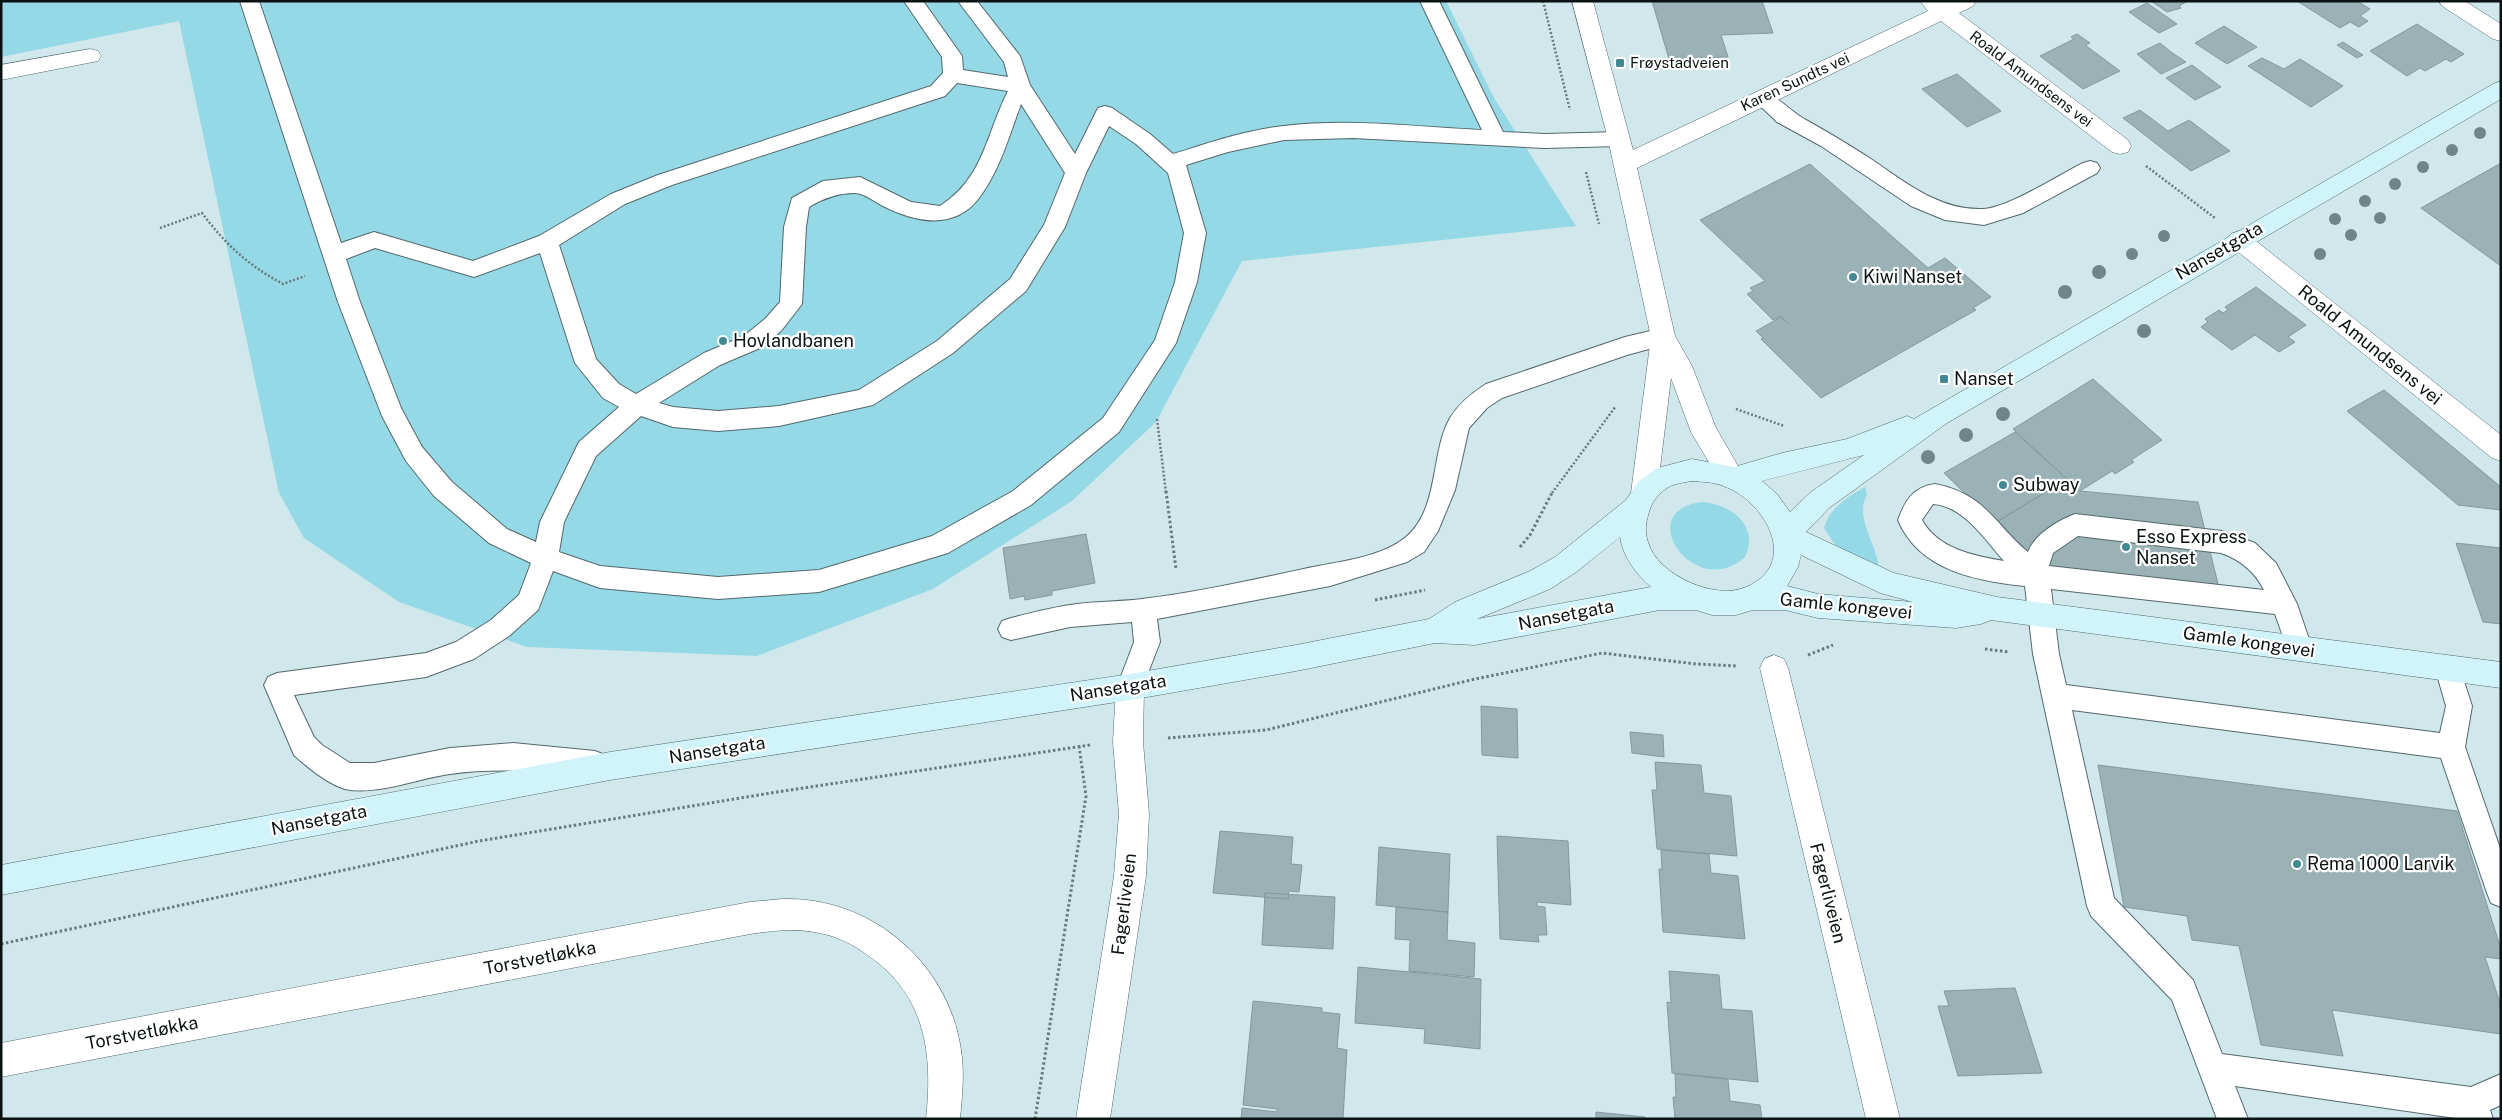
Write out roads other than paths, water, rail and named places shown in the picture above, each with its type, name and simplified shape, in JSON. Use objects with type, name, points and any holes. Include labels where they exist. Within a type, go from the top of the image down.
[{"type":"main road","name":"Nansetgata","points":[[1788,534],[1820,500],[1938,416],[2501,89]]},
{"type":"main road","name":"Nansetgata","points":[[1734,478],[1782,464],[1849,449],[1938,416]]},
{"type":"main road","points":[[1692,470],[1715,472],[1734,478],[1752,487],[1777,511],[1788,534],[1789,552],[1783,573],[1770,588],[1754,598],[1735,603],[1712,603],[1679,593],[1649,569],[1634,544],[1632,522],[1639,500],[1665,477],[1692,470]]},
{"type":"main road","name":"Nansetgata","points":[[1435,630],[1465,610],[1526,586],[1565,565],[1639,500]]},
{"type":"main road","name":"Gamle kongevei","points":[[1788,534],[1890,584],[1997,609],[2501,675]]},
{"type":"main road","name":"Nansetgata","points":[[1,880],[610,766],[1130,687],[1296,658],[1435,630],[1475,632],[1660,598],[1696,598]]},
{"type":"main road","name":"Gamle kongevei","points":[[1754,598],[1785,598],[1818,606],[1956,616],[1997,609]]},
{"type":"street","points":[[1582,1],[1619,139],[1663,337],[1679,366],[1704,432],[1734,478]]},
{"type":"street","name":"Karen Sundts vei","points":[[1624,164],[1762,98],[1936,7],[1966,1]]},
{"type":"street","points":[[2449,1],[2501,34]]},
{"type":"street","name":"Roald Amundsens vei","points":[[1936,7],[2120,146]]},
{"type":"street","points":[[1,74],[90,56]]},
{"type":"street","name":"Roald Amundsens vei","points":[[2239,240],[2501,450]]},
{"type":"street","points":[[1639,500],[1663,337]]},
{"type":"street","name":"Fagerliveien","points":[[1774,668],[1883,1119]]},
{"type":"street","name":"Fagerliveien","points":[[1093,1119],[1130,876],[1134,814],[1128,742],[1130,687]]},
{"type":"street","name":"Torstvetløkka","points":[[1,1060],[750,918],[781,914],[807,915],[835,920],[866,933],[890,950],[914,976],[928,998],[940,1024],[945,1050],[946,1106],[943,1119]]},
{"type":"lane","points":[[249,1],[300,149],[349,302],[390,409],[414,454],[443,489],[498,536],[545,558],[600,577],[718,588],[819,580],[939,545],[1022,498],[1111,425],[1165,343],[1183,290],[1194,233],[1178,170],[1143,139],[1105,113],[1076,173],[1054,227],[1018,285],[945,347],[865,398],[779,416],[718,421],[673,417],[637,405],[611,391],[586,363],[547,242]]},
{"type":"lane","points":[[335,259],[374,240],[474,269],[547,242],[618,199],[665,180],[938,91],[953,75],[952,56],[913,1]]},
{"type":"lane","points":[[967,1],[1013,61],[1020,86],[1076,173]]},
{"type":"lane","points":[[1429,1],[1496,139]]},
{"type":"lane","points":[[953,75],[1020,86]]},
{"type":"lane","points":[[610,766],[512,756],[450,761],[374,776],[346,776],[312,754],[304,746],[277,685],[426,665],[466,651],[500,628],[529,602],[545,558],[552,522],[587,449],[637,405],[712,359],[752,342],[773,326],[791,304],[795,227],[799,203],[823,189],[860,185],[907,209],[943,214],[970,194],[990,165],[1009,106],[1020,86]]},
{"type":"lane","points":[[1762,98],[1784,118],[1828,141],[1918,201],[1945,212],[1984,217],[2015,207],[2090,168]]},
{"type":"lane","points":[[1169,163],[1227,145],[1284,133],[1353,131],[1545,141],[1619,139]]},
{"type":"lane","points":[[1011,629],[1070,616],[1142,610],[1338,573],[1385,561],[1413,546],[1426,529],[1443,496],[1458,425],[1476,401],[1494,391],[1625,346],[1663,337]]},
{"type":"lane","points":[[2233,1119],[2182,990],[2101,906],[2046,654],[2043,615],[2033,575],[2043,546],[2075,525],[2222,542],[2246,551],[2267,571],[2284,604],[2299,648]]},
{"type":"lane","points":[[2033,575],[2284,604]]},
{"type":"lane","points":[[1130,687],[1147,642],[1142,610]]},
{"type":"lane","points":[[2448,668],[2459,706],[2451,747],[2501,893]]},
{"type":"lane","points":[[2055,696],[2451,747]]},
{"type":"lane","points":[[2212,1068],[2475,1111],[2501,1090]]},
{"type":"place","name":"Frøystadveien","points":[[1620,63]]},
{"type":"place","name":"Kiwi Nanset","points":[[1853,277]]},
{"type":"place","name":"Hovlandbanen","points":[[723,341]]},
{"type":"place","name":"Nanset","points":[[1944,379]]},
{"type":"place","name":"Subway","points":[[2003,485]]},
{"type":"place","name":"Esso Express Nanset","points":[[2126,547]]},
{"type":"place","name":"Rema 1000 Larvik","points":[[2297,864]]}]
